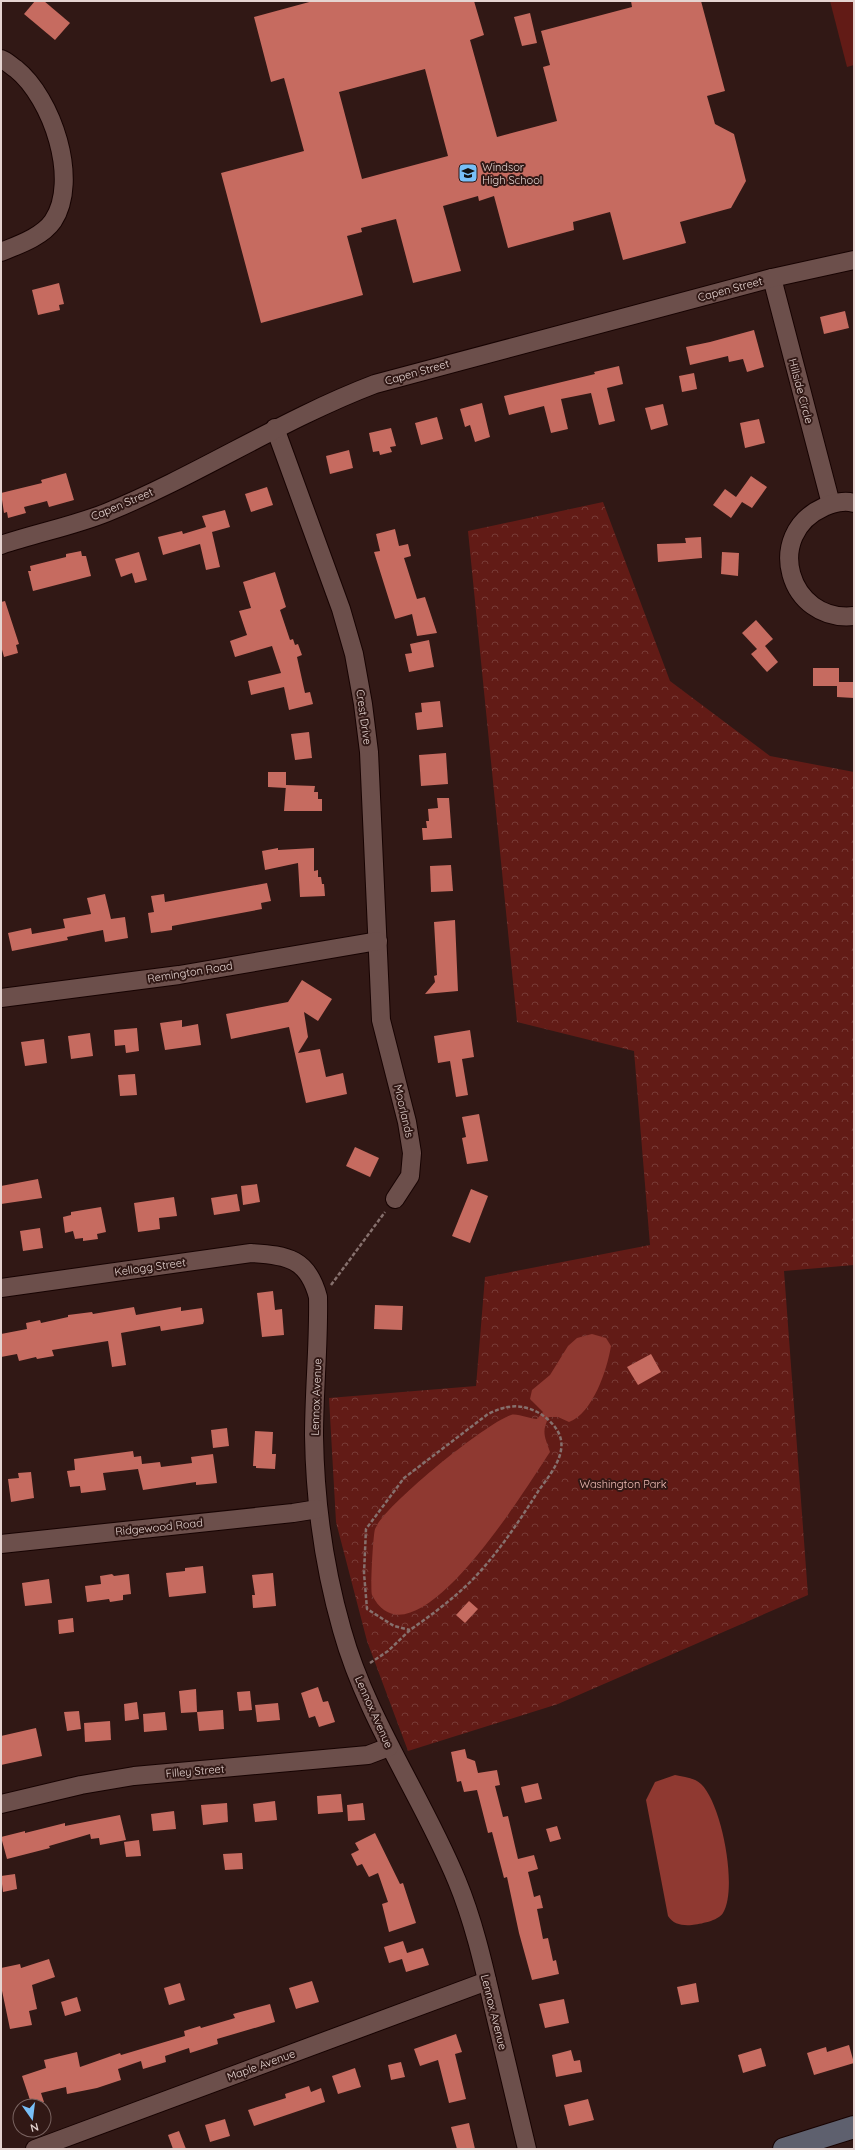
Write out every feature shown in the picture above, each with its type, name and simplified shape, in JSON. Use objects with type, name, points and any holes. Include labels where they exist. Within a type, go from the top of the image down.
[{"type":"main road","points":[[784,2149],[854,2127]]},
{"type":"street","points":[[1,59],[24,76],[41,98],[60,146],[64,177],[62,200],[52,222],[33,238],[1,252]]},
{"type":"street","name":"Capen Street","points":[[1,545],[107,512],[199,469],[275,428],[338,398],[375,384],[772,278],[854,260]]},
{"type":"street","name":"Hillside Circle","points":[[772,278],[831,504]]},
{"type":"street","name":"Crest Drive","points":[[275,428],[340,609],[354,654],[369,752],[381,1020]]},
{"type":"street","points":[[854,503],[831,504],[814,511],[801,524],[792,539],[788,557],[790,574],[798,591],[810,604],[825,613],[843,617],[854,616]]},
{"type":"street","name":"Remington Road","points":[[1,998],[179,975],[378,941]]},
{"type":"street","name":"Moorlands","points":[[381,1020],[407,1122],[412,1153],[410,1176],[395,1199]]},
{"type":"street","name":"Kellogg Street","points":[[1,1288],[252,1253],[277,1254],[299,1262]]},
{"type":"street","name":"Lennox Avenue","points":[[299,1262],[312,1278],[318,1297],[314,1438],[318,1509],[335,1600],[355,1670],[389,1747],[422,1808],[457,1882],[472,1922],[527,2149]]},
{"type":"street","name":"Ridgewood Road","points":[[1,1544],[292,1514],[318,1509]]},
{"type":"street","name":"Filley Street","points":[[1,1804],[80,1785],[134,1776],[368,1755],[389,1747]]},
{"type":"street","name":"Maple Avenue","points":[[35,2149],[487,1981]]},
{"type":"path","points":[[339,1276],[395,1199]]},
{"type":"path","points":[[355,1670],[388,1651],[410,1630],[436,1612],[468,1584],[500,1547],[550,1474],[559,1457],[561,1441],[552,1422],[539,1413],[524,1407],[510,1406],[500,1408],[488,1414],[404,1478],[366,1529],[364,1573],[366,1608],[394,1626],[410,1630]]},
{"type":"green space","points":[[830,1],[854,1],[854,65],[847,67]]},
{"type":"green space","name":"Washington Park","points":[[603,502],[670,681],[770,756],[854,772],[854,1265],[784,1271],[808,1595],[558,1704],[408,1751],[367,1641],[336,1522],[329,1398],[476,1386],[485,1277],[650,1245],[634,1051],[517,1022],[468,531]]},
{"type":"shaded area","points":[[592,1334],[606,1338],[611,1346],[598,1390],[585,1410],[578,1417],[569,1422],[558,1417],[549,1417],[544,1431],[550,1452],[519,1499],[468,1566],[441,1594],[414,1611],[391,1613],[372,1595],[371,1591],[375,1529],[397,1502],[437,1466],[480,1433],[498,1421],[511,1415],[520,1415],[537,1419],[543,1412],[530,1399],[532,1390],[550,1375],[568,1346],[577,1338]]},
{"type":"shaded area","points":[[675,1775],[696,1780],[709,1794],[721,1827],[726,1847],[729,1886],[727,1901],[723,1913],[721,1916],[713,1920],[692,1925],[678,1924],[672,1921],[668,1916],[646,1800],[655,1782]]},
{"type":"building","points":[[35,1],[44,1],[70,23],[55,40],[24,14]]},
{"type":"building","points":[[313,1],[474,1],[484,35],[470,40],[497,137],[557,121],[543,67],[550,65],[541,31],[632,7],[631,1],[701,1],[725,91],[707,96],[715,124],[734,134],[746,181],[731,208],[680,222],[686,243],[623,260],[610,212],[573,222],[574,230],[508,248],[494,196],[479,201],[478,196],[443,206],[461,271],[413,283],[396,219],[361,228],[362,232],[347,236],[363,295],[261,323],[221,173],[304,151],[284,78],[271,82],[254,17]],"holes":[[[425,69],[448,156],[362,179],[339,92]]]},
{"type":"building","points":[[530,13],[537,43],[522,46],[514,17]]},
{"type":"building","points":[[59,283],[64,304],[59,305],[60,310],[38,315],[32,290]]},
{"type":"building","points":[[845,311],[849,328],[824,334],[820,317]]},
{"type":"building","points":[[754,330],[764,367],[747,372],[743,359],[729,362],[728,356],[690,365],[686,347]]},
{"type":"building","points":[[619,366],[623,384],[607,388],[615,421],[599,425],[591,393],[561,399],[568,429],[551,433],[544,406],[509,415],[504,396],[595,374],[594,372]]},
{"type":"building","points":[[694,373],[697,389],[682,392],[679,376]]},
{"type":"building","points":[[482,403],[490,437],[475,442],[470,425],[465,427],[460,409]]},
{"type":"building","points":[[663,404],[668,425],[651,430],[645,408]]},
{"type":"building","points":[[437,417],[443,439],[421,445],[415,423]]},
{"type":"building","points":[[759,419],[765,443],[745,448],[740,423]]},
{"type":"building","points":[[391,428],[396,446],[390,447],[392,452],[380,455],[379,451],[373,452],[369,433]]},
{"type":"building","points":[[349,450],[353,468],[330,474],[326,456]]},
{"type":"building","points":[[66,473],[74,500],[49,507],[47,501],[24,507],[26,513],[8,518],[7,512],[4,513],[1,493],[42,483],[41,480]]},
{"type":"building","points":[[751,476],[767,487],[752,508],[742,502],[731,518],[713,505],[725,489],[736,497]]},
{"type":"building","points":[[267,487],[273,505],[251,512],[245,494]]},
{"type":"building","points":[[225,510],[230,527],[212,532],[220,567],[206,570],[200,544],[163,555],[158,537],[182,531],[183,534],[206,527],[202,516]]},
{"type":"building","points":[[395,529],[399,546],[408,544],[411,556],[404,558],[417,599],[425,597],[437,633],[417,636],[412,614],[395,619],[374,552],[380,551],[376,534]]},
{"type":"building","points":[[701,537],[702,558],[658,562],[657,544],[686,543],[685,538]]},
{"type":"building","points":[[81,551],[82,556],[86,556],[91,576],[33,591],[28,571],[31,571],[30,566],[66,557],[66,554]]},
{"type":"building","points":[[139,552],[147,580],[135,583],[132,573],[121,577],[115,559]]},
{"type":"building","points":[[722,552],[739,553],[738,576],[721,574]]},
{"type":"building","points":[[275,572],[286,607],[280,610],[290,640],[293,639],[295,645],[298,644],[302,655],[297,657],[305,693],[310,692],[313,704],[289,710],[284,687],[251,695],[248,681],[281,673],[272,646],[235,657],[230,641],[247,635],[239,611],[251,608],[243,582]]},
{"type":"building","points":[[5,601],[19,644],[16,645],[18,653],[4,657],[1,646],[1,602]]},
{"type":"building","points":[[756,620],[773,639],[765,646],[778,662],[767,672],[751,654],[757,649],[742,633]]},
{"type":"building","points":[[429,640],[434,667],[409,672],[405,654],[412,653],[410,644]]},
{"type":"building","points":[[813,668],[839,668],[839,682],[854,682],[854,698],[837,697],[837,686],[813,686]]},
{"type":"building","points":[[440,701],[443,727],[417,730],[415,713],[422,712],[421,703]]},
{"type":"building","points":[[309,732],[312,758],[295,760],[291,734]]},
{"type":"building","points":[[446,753],[448,784],[421,786],[419,755]]},
{"type":"building","points":[[268,772],[286,772],[286,788],[268,787]]},
{"type":"building","points":[[286,785],[315,786],[314,792],[318,792],[318,799],[322,799],[322,811],[284,811]]},
{"type":"building","points":[[437,798],[449,798],[452,838],[423,840],[422,828],[427,828],[426,821],[429,821],[428,809],[438,808]]},
{"type":"building","points":[[278,848],[278,850],[314,848],[314,871],[318,870],[318,877],[321,877],[322,884],[324,884],[325,896],[300,897],[298,863],[265,870],[262,851]]},
{"type":"building","points":[[451,865],[453,891],[431,892],[430,866]]},
{"type":"building","points":[[267,883],[271,901],[261,903],[262,909],[172,926],[172,930],[151,933],[148,913],[154,912],[151,896],[164,894],[165,902]]},
{"type":"building","points":[[105,894],[111,919],[125,917],[128,938],[105,942],[103,930],[67,937],[68,940],[12,951],[8,933],[31,928],[32,934],[65,928],[63,919],[91,914],[87,898]]},
{"type":"building","points":[[455,920],[458,991],[425,994],[435,982],[434,976],[437,975],[434,922]]},
{"type":"building","points":[[302,980],[332,999],[318,1021],[304,1012],[308,1037],[298,1053],[320,1049],[326,1077],[343,1073],[347,1094],[306,1103],[289,1027],[231,1039],[226,1014],[288,1002]]},
{"type":"building","points":[[182,1020],[182,1027],[198,1024],[201,1045],[165,1050],[160,1023]]},
{"type":"building","points":[[137,1028],[139,1051],[126,1053],[125,1045],[115,1046],[114,1030]]},
{"type":"building","points":[[470,1030],[474,1057],[462,1059],[468,1095],[456,1097],[450,1061],[438,1063],[434,1036]]},
{"type":"building","points":[[90,1033],[93,1056],[71,1059],[68,1036]]},
{"type":"building","points":[[44,1039],[47,1063],[25,1066],[21,1042]]},
{"type":"building","points":[[135,1074],[137,1095],[120,1096],[118,1075]]},
{"type":"building","points":[[479,1114],[488,1161],[467,1164],[462,1138],[466,1137],[462,1117]]},
{"type":"building","points":[[355,1147],[379,1158],[370,1177],[346,1166]]},
{"type":"building","points":[[38,1179],[42,1198],[1,1204],[1,1186]]},
{"type":"building","points":[[257,1184],[260,1202],[243,1205],[241,1186]]},
{"type":"building","points":[[471,1189],[488,1196],[470,1243],[452,1236]]},
{"type":"building","points":[[237,1194],[240,1211],[214,1215],[211,1198]]},
{"type":"building","points":[[174,1197],[177,1216],[159,1218],[160,1229],[138,1232],[134,1203]]},
{"type":"building","points":[[101,1207],[106,1232],[97,1234],[98,1239],[83,1241],[83,1238],[75,1239],[73,1231],[65,1233],[63,1217],[71,1215],[71,1212]]},
{"type":"building","points":[[40,1228],[43,1248],[23,1251],[20,1231]]},
{"type":"building","points":[[273,1291],[275,1310],[282,1309],[284,1335],[262,1337],[257,1293]]},
{"type":"building","points":[[375,1305],[403,1306],[402,1330],[374,1329]]},
{"type":"building","points":[[134,1307],[136,1315],[181,1307],[181,1311],[202,1308],[204,1321],[203,1324],[161,1331],[160,1326],[121,1333],[126,1365],[112,1367],[108,1341],[52,1350],[54,1356],[37,1359],[36,1357],[19,1361],[17,1354],[1,1357],[1,1334],[27,1329],[26,1323],[40,1320],[41,1323],[68,1317],[68,1315],[92,1312],[93,1314]]},
{"type":"building","points":[[651,1354],[661,1372],[638,1385],[627,1367]]},
{"type":"building","points":[[227,1428],[229,1446],[213,1448],[211,1430]]},
{"type":"building","points":[[255,1431],[273,1432],[272,1454],[276,1454],[275,1469],[256,1468],[256,1466],[253,1466]]},
{"type":"building","points":[[133,1451],[134,1457],[141,1456],[142,1464],[160,1462],[161,1467],[192,1463],[191,1457],[213,1454],[217,1483],[196,1485],[196,1482],[143,1490],[138,1469],[103,1473],[106,1490],[81,1493],[80,1486],[70,1487],[67,1471],[75,1470],[74,1459]]},
{"type":"building","points":[[31,1472],[34,1498],[11,1502],[8,1479],[19,1478],[18,1473]]},
{"type":"building","points":[[203,1566],[206,1593],[169,1597],[166,1573],[185,1571],[185,1568]]},
{"type":"building","points":[[273,1573],[276,1606],[253,1608],[252,1595],[255,1595],[252,1575]]},
{"type":"building","points":[[112,1574],[114,1576],[129,1574],[131,1594],[123,1595],[123,1600],[110,1602],[109,1599],[87,1602],[85,1586],[101,1584],[100,1576]]},
{"type":"building","points":[[49,1579],[52,1603],[25,1606],[22,1583]]},
{"type":"building","points":[[469,1601],[478,1609],[465,1623],[456,1615]]},
{"type":"building","points":[[73,1618],[74,1632],[59,1634],[58,1620]]},
{"type":"building","points":[[318,1687],[323,1702],[328,1701],[335,1722],[319,1727],[315,1716],[309,1718],[301,1693]]},
{"type":"building","points":[[196,1689],[197,1712],[181,1713],[179,1691]]},
{"type":"building","points":[[250,1691],[252,1710],[239,1711],[237,1692]]},
{"type":"building","points":[[137,1702],[139,1719],[125,1721],[124,1704]]},
{"type":"building","points":[[278,1703],[280,1720],[257,1722],[255,1705]]},
{"type":"building","points":[[223,1710],[224,1729],[199,1731],[197,1712]]},
{"type":"building","points":[[79,1711],[81,1729],[67,1731],[64,1712]]},
{"type":"building","points":[[165,1712],[167,1730],[144,1732],[143,1714]]},
{"type":"building","points":[[110,1721],[111,1740],[85,1742],[84,1723]]},
{"type":"building","points":[[36,1728],[42,1756],[1,1765],[1,1736]]},
{"type":"building","points":[[465,1749],[467,1758],[475,1761],[478,1773],[497,1770],[500,1785],[495,1786],[503,1817],[508,1816],[518,1859],[534,1855],[538,1869],[528,1872],[534,1897],[540,1895],[543,1908],[537,1909],[543,1939],[548,1938],[553,1961],[556,1960],[559,1974],[532,1980],[519,1933],[507,1877],[504,1878],[492,1832],[488,1833],[477,1790],[464,1792],[461,1781],[457,1782],[451,1752]]},
{"type":"building","points":[[538,1783],[542,1799],[525,1803],[521,1787]]},
{"type":"building","points":[[341,1794],[343,1812],[318,1814],[317,1796]]},
{"type":"building","points":[[275,1801],[277,1820],[255,1822],[253,1804]]},
{"type":"building","points":[[227,1803],[228,1822],[203,1825],[201,1805]]},
{"type":"building","points":[[363,1803],[365,1820],[348,1821],[347,1805]]},
{"type":"building","points":[[174,1811],[176,1829],[153,1831],[151,1814]]},
{"type":"building","points":[[120,1815],[126,1840],[100,1845],[99,1838],[91,1839],[90,1834],[49,1846],[50,1848],[7,1859],[1,1837],[25,1831],[25,1833],[65,1823],[65,1826]]},
{"type":"building","points":[[557,1826],[561,1839],[550,1842],[546,1829]]},
{"type":"building","points":[[375,1833],[400,1884],[403,1883],[416,1923],[389,1932],[382,1904],[388,1902],[378,1873],[369,1877],[362,1864],[357,1866],[351,1854],[359,1850],[355,1843]]},
{"type":"building","points":[[139,1840],[141,1856],[126,1857],[124,1842]]},
{"type":"building","points":[[242,1853],[243,1869],[225,1870],[223,1854]]},
{"type":"building","points":[[15,1874],[17,1889],[3,1892],[1,1876]]},
{"type":"building","points":[[403,1941],[407,1953],[423,1948],[429,1965],[406,1972],[402,1959],[389,1963],[384,1947]]},
{"type":"building","points":[[49,1959],[55,1977],[32,1985],[37,2009],[29,2011],[32,2025],[10,2029],[1,1986],[1,1968],[20,1964],[21,1968]]},
{"type":"building","points":[[312,1981],[319,2002],[296,2009],[289,1988]]},
{"type":"building","points":[[180,1983],[185,2000],[169,2005],[164,1988]]},
{"type":"building","points":[[696,1983],[699,2002],[681,2005],[677,1987]]},
{"type":"building","points":[[77,1997],[81,2011],[65,2016],[61,2002]]},
{"type":"building","points":[[564,1999],[569,2023],[545,2028],[539,2004]]},
{"type":"building","points":[[270,2004],[275,2022],[217,2039],[218,2044],[190,2053],[189,2048],[165,2056],[166,2062],[143,2069],[141,2061],[118,2069],[121,2080],[97,2088],[67,2094],[66,2087],[41,2093],[43,2098],[29,2098],[22,2076],[46,2068],[44,2060],[77,2052],[80,2067],[120,2053],[121,2055],[185,2036],[184,2031],[200,2026],[201,2028],[235,2018],[233,2014]]},
{"type":"building","points":[[456,2034],[462,2052],[455,2054],[466,2099],[449,2103],[438,2060],[420,2066],[414,2049]]},
{"type":"building","points":[[849,2045],[854,2063],[814,2075],[807,2053],[826,2047],[827,2052]]},
{"type":"building","points":[[761,2048],[766,2066],[743,2073],[738,2055]]},
{"type":"building","points":[[571,2050],[574,2061],[580,2060],[582,2072],[556,2077],[552,2055]]},
{"type":"building","points":[[401,2062],[405,2077],[391,2080],[388,2065]]},
{"type":"building","points":[[355,2068],[361,2087],[338,2094],[332,2076]]},
{"type":"building","points":[[309,2086],[311,2092],[321,2088],[325,2102],[254,2126],[248,2110],[286,2098],[285,2094]]},
{"type":"building","points":[[588,2099],[594,2120],[569,2126],[564,2105]]},
{"type":"building","points":[[225,2119],[230,2136],[210,2142],[205,2125]]},
{"type":"building","points":[[469,2123],[475,2149],[457,2149],[451,2127]]},
{"type":"building","points":[[179,2131],[186,2149],[173,2149],[168,2135]]},
{"type":"place","name":"Windsor High School","points":[[468,173]]}]
